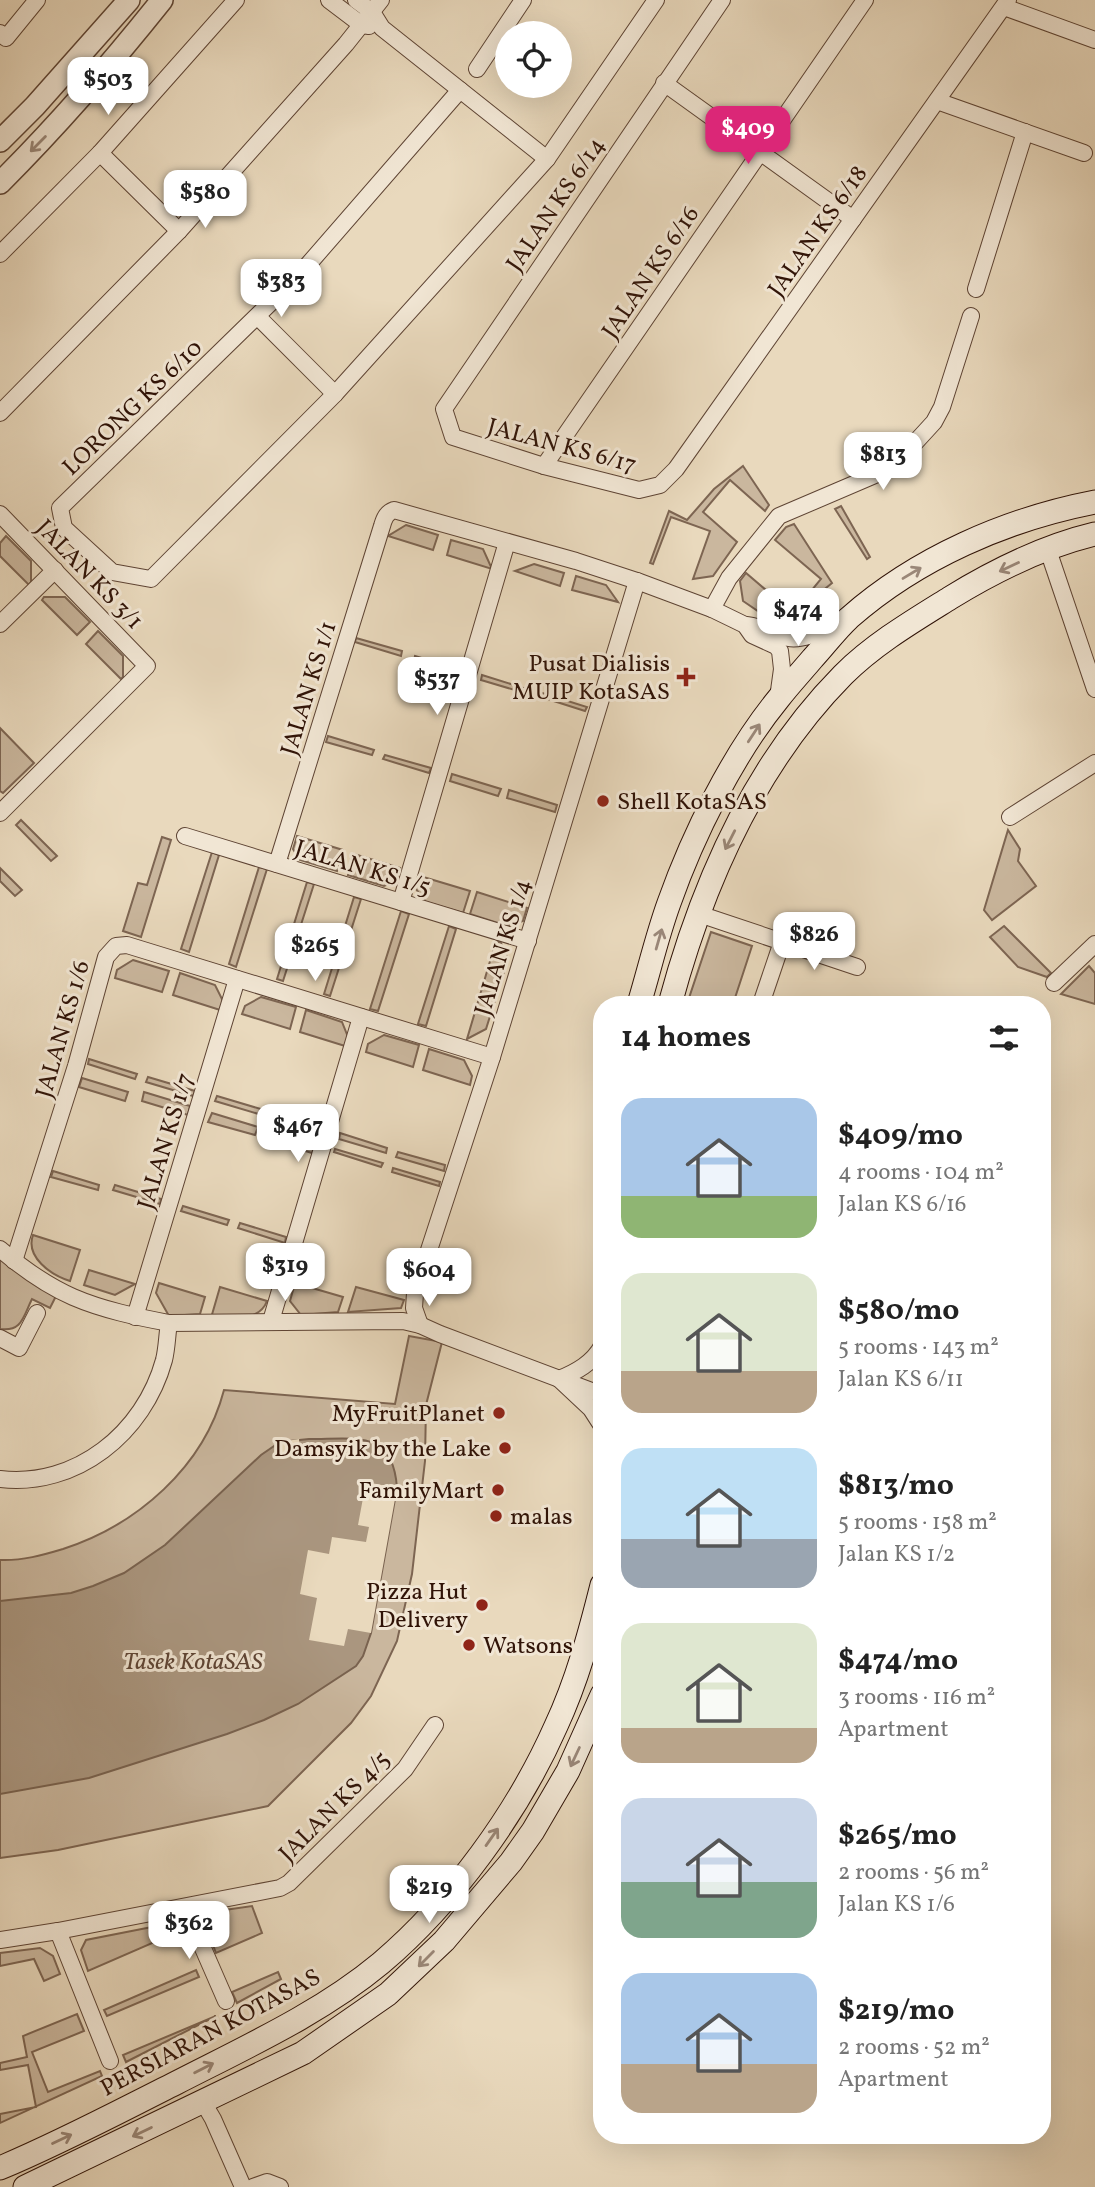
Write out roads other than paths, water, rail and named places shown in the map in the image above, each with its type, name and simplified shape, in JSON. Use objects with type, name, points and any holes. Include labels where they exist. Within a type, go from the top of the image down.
[{"type":"main road","points":[[641,996],[669,904],[696,838],[737,761],[778,698],[847,620],[889,587],[964,545],[1014,523],[1062,508],[1095,502]]},
{"type":"main road","points":[[672,996],[682,959],[723,855],[774,762],[798,726],[844,674],[872,650],[974,583],[1048,550],[1095,534]]},
{"type":"main road","name":"PERSIARAN KOTASAS","points":[[0,2168],[274,2033],[359,1980],[408,1938],[464,1875],[532,1775],[567,1700],[593,1623]]},
{"type":"main road","points":[[25,2187],[303,2053],[388,1994],[428,1958],[489,1889],[533,1831],[568,1771],[593,1715]]},
{"type":"street","points":[[3,35],[37,0]]},
{"type":"street","points":[[0,141],[129,0]]},
{"type":"street","points":[[0,183],[103,74],[162,0]]},
{"type":"street","points":[[0,254],[100,153],[236,0]]},
{"type":"street","points":[[329,0],[362,25],[382,28],[547,159]]},
{"type":"street","points":[[356,0],[377,6]]},
{"type":"street","points":[[477,69],[523,0]]},
{"type":"street","points":[[258,317],[335,394],[547,159],[656,0]]},
{"type":"street","name":"JALAN KS 6/14","points":[[453,437],[444,410],[722,0]]},
{"type":"street","name":"JALAN KS 6/16","points":[[544,467],[865,0]]},
{"type":"street","points":[[1006,3],[1095,40]]},
{"type":"street","name":"JALAN KS 6/18","points":[[660,485],[676,469],[1006,3]]},
{"type":"street","points":[[0,413],[179,231],[377,6]]},
{"type":"street","points":[[377,6],[382,28]]},
{"type":"street","points":[[664,83],[853,219]]},
{"type":"street","name":"LORONG KS 6/10","points":[[335,394],[150,579],[112,572],[64,528],[60,508],[299,275],[460,90]]},
{"type":"street","points":[[937,101],[1084,153]]},
{"type":"street","points":[[976,289],[1026,132]]},
{"type":"street","points":[[100,153],[179,231]]},
{"type":"street","points":[[712,608],[729,578],[779,516],[875,475],[901,458],[934,422],[942,407],[971,316]]},
{"type":"street","name":"JALAN KS 6/17","points":[[453,437],[544,467],[639,491],[660,485]]},
{"type":"street","name":"JALAN KS 1/1","points":[[277,864],[385,517],[394,510],[507,542]]},
{"type":"street","name":"JALAN KS 3/1","points":[[0,513],[147,666],[0,813]]},
{"type":"street","points":[[401,902],[507,542],[638,581],[712,608],[745,625],[757,625],[779,635],[798,638],[847,620]]},
{"type":"street","points":[[1048,550],[1095,690]]},
{"type":"street","points":[[0,624],[55,570]]},
{"type":"street","name":"JALAN KS 1/4","points":[[421,1325],[414,1308],[415,1293],[492,1057],[638,581]]},
{"type":"street","points":[[745,625],[752,635],[776,646],[780,651],[782,679],[778,698]]},
{"type":"street","points":[[1010,817],[1095,763]]},
{"type":"street","name":"JALAN KS 1/5","points":[[185,835],[528,941]]},
{"type":"street","points":[[699,914],[857,967]]},
{"type":"street","points":[[764,996],[782,942]]},
{"type":"street","points":[[1054,984],[1095,944]]},
{"type":"street","name":"JALAN KS 1/6","points":[[14,1261],[76,1066],[106,957],[116,946],[127,945],[492,1057]]},
{"type":"street","name":"JALAN KS 1/7","points":[[135,1317],[237,979]]},
{"type":"street","points":[[271,1321],[361,1017]]},
{"type":"street","points":[[0,1249],[14,1261],[73,1297],[135,1317],[169,1323],[402,1321],[421,1325],[440,1335],[593,1392]]},
{"type":"street","points":[[0,1338],[19,1348],[37,1313]]},
{"type":"street","points":[[0,1479],[27,1480],[68,1472],[99,1454],[116,1440],[135,1418],[155,1383],[165,1356],[169,1323]]},
{"type":"street","points":[[559,1379],[584,1366],[593,1358]]},
{"type":"street","points":[[559,1379],[579,1395],[593,1412]]},
{"type":"street","name":"JALAN KS 4/5","points":[[0,1940],[185,1907],[289,1884],[405,1769],[435,1725]]},
{"type":"street","points":[[185,1907],[226,2001]]},
{"type":"street","points":[[58,1931],[110,2061]]},
{"type":"street","points":[[203,2102],[243,2187]]},
{"type":"street","points":[[253,2187],[267,2182],[280,2187]]},
{"type":"place","name":"Pusat Dialisis MUIP KotaSAS","points":[[686,677]]},
{"type":"place","name":"Shell KotaSAS","points":[[603,801]]},
{"type":"place","name":"MyFruitPlanet","points":[[499,1413]]},
{"type":"place","name":"Damsyik by the Lake","points":[[505,1448]]},
{"type":"place","name":"FamilyMart","points":[[498,1490]]},
{"type":"place","name":"malas","points":[[496,1516]]},
{"type":"place","name":"Pizza Hut Delivery","points":[[482,1605]]},
{"type":"place","name":"Watsons","points":[[469,1645]]},
{"type":"park label","name":"Tasek KotaSAS","points":[[193,1661]]}]
